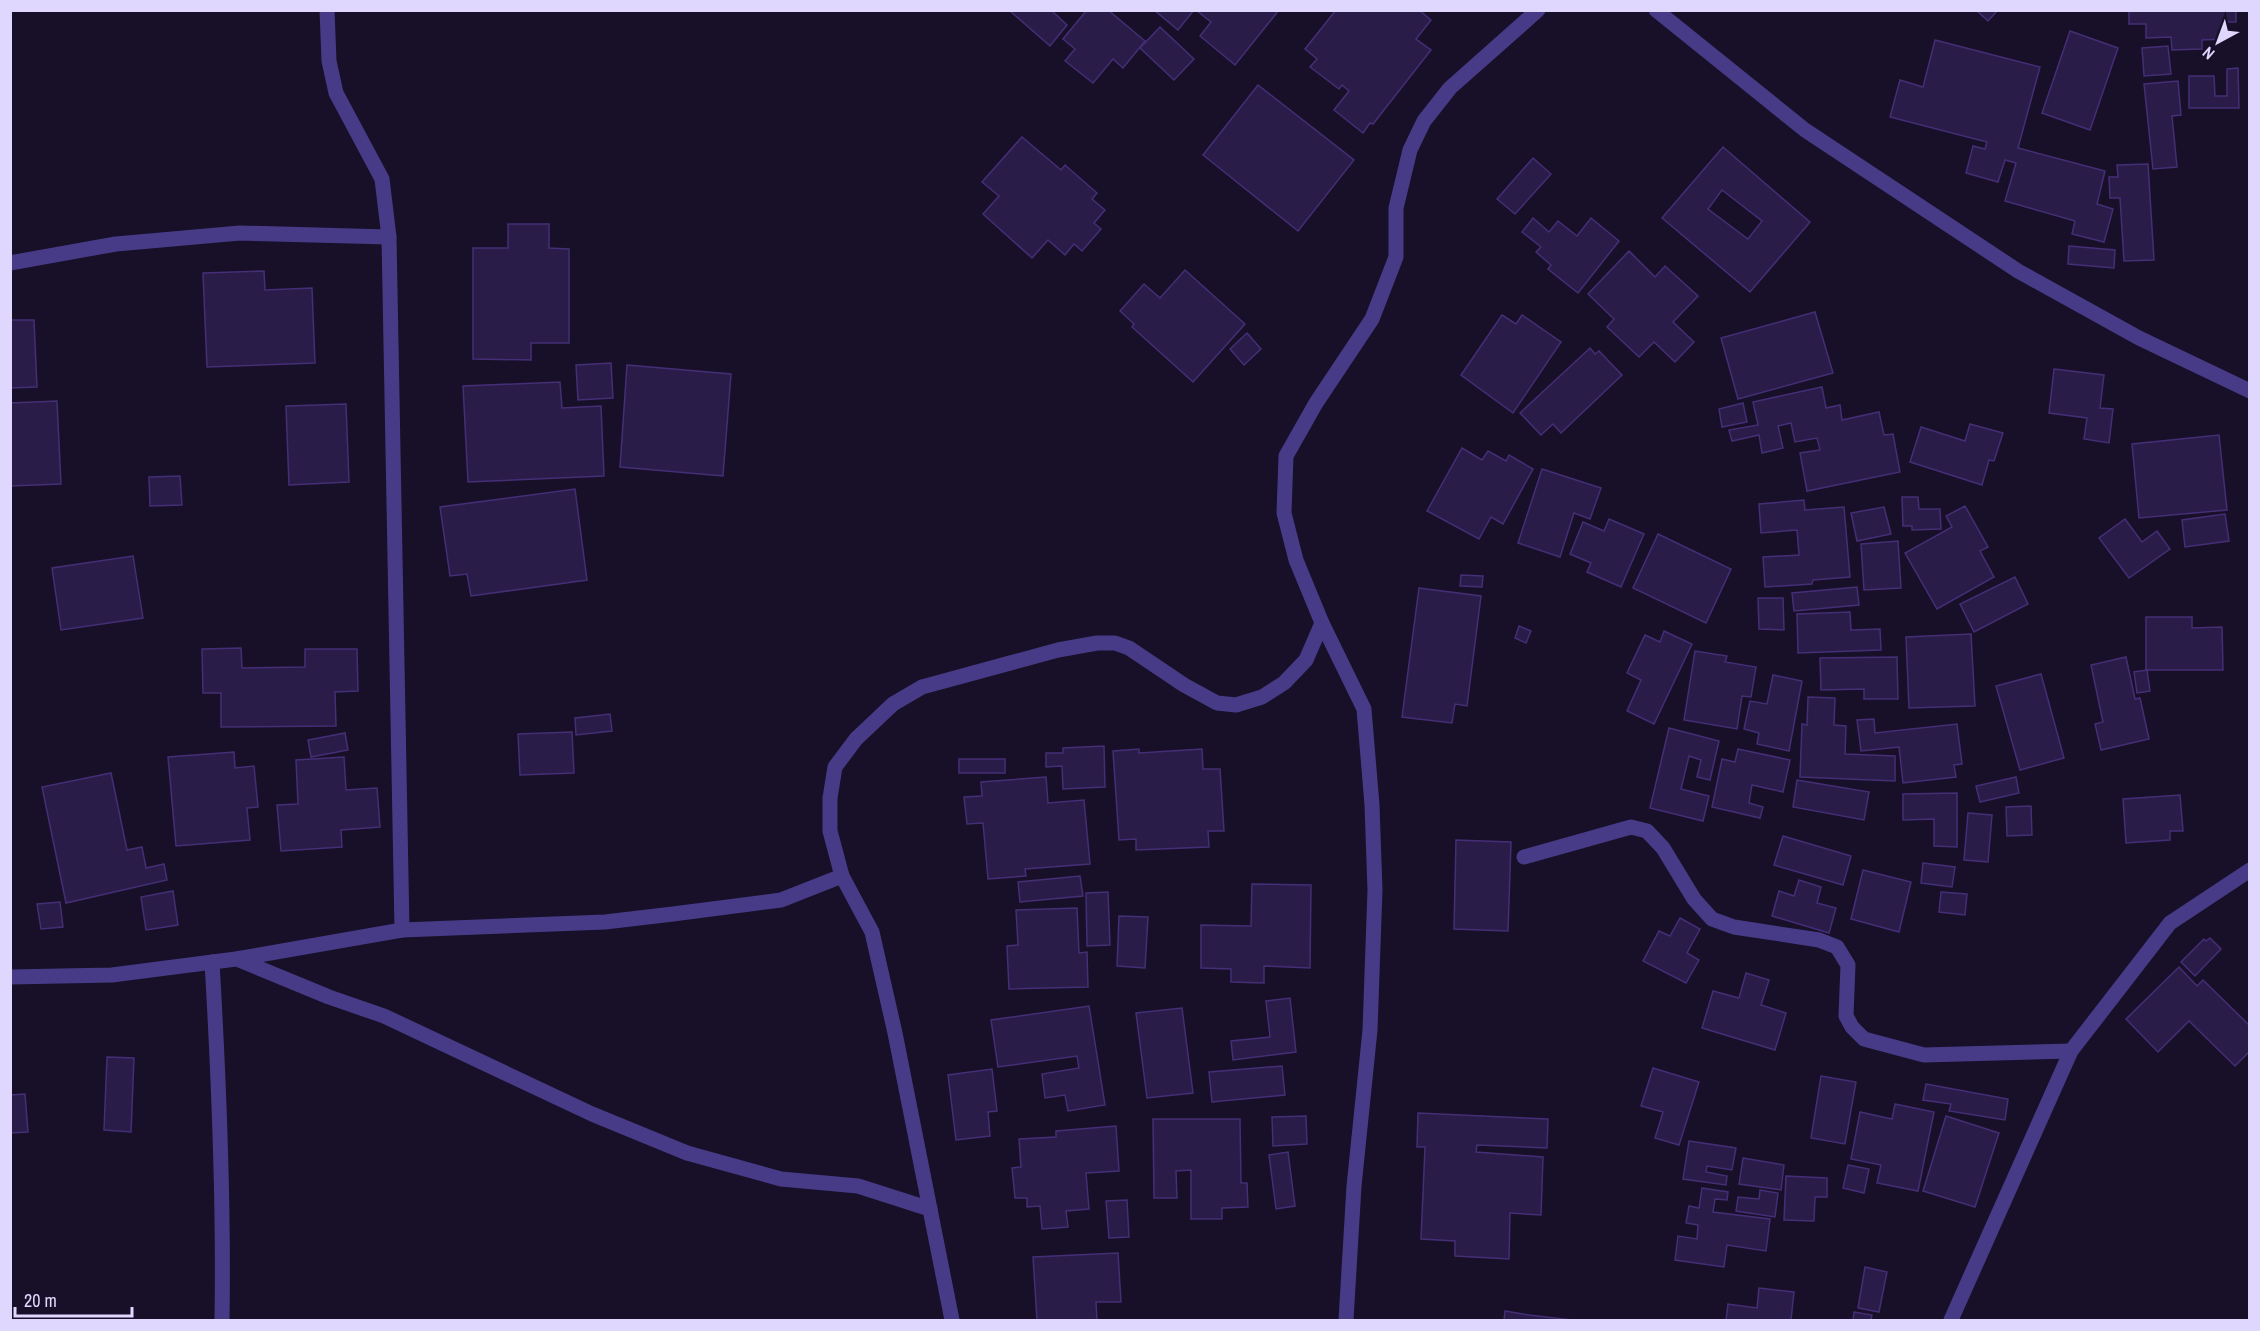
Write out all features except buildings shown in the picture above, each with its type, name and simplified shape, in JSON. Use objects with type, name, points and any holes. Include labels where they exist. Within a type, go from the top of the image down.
[{"type":"street","points":[[327,10],[329,62],[336,93],[382,179],[389,237],[402,930]]},
{"type":"street","points":[[1346,1320],[1353,1186],[1370,1030],[1375,890],[1372,804],[1364,710],[1322,623],[1296,560],[1284,513],[1286,456],[1316,403],[1372,319],[1396,257],[1396,208],[1410,150],[1424,121],[1450,88],[1538,10]]},
{"type":"street","points":[[1656,10],[1805,130],[2018,271],[2139,338],[2250,392]]},
{"type":"street","points":[[10,263],[116,244],[240,233],[389,237]]},
{"type":"street","points":[[952,1320],[872,932],[842,876],[830,831],[830,798],[835,767],[856,739],[893,704],[922,687],[1097,643],[1115,643],[1130,648],[1192,690],[1217,703],[1236,705],[1262,697],[1284,683],[1306,660],[1322,623]]},
{"type":"street","points":[[1524,857],[1631,827],[1647,831],[1663,848],[1694,899],[1713,919],[1734,927],[1819,940],[1838,947],[1848,965],[1846,1016],[1852,1027],[1864,1038],[1924,1055],[2071,1051]]},
{"type":"street","points":[[1951,1320],[2071,1051],[2170,923],[2250,870]]},
{"type":"street","points":[[10,977],[112,975],[236,959],[402,930],[605,922],[673,914],[781,900],[842,876]]},
{"type":"street","points":[[236,959],[329,997],[384,1016],[592,1114],[687,1153],[781,1179],[858,1186],[930,1209]]},
{"type":"street","points":[[212,962],[219,1080],[223,1252],[222,1320]]}]
